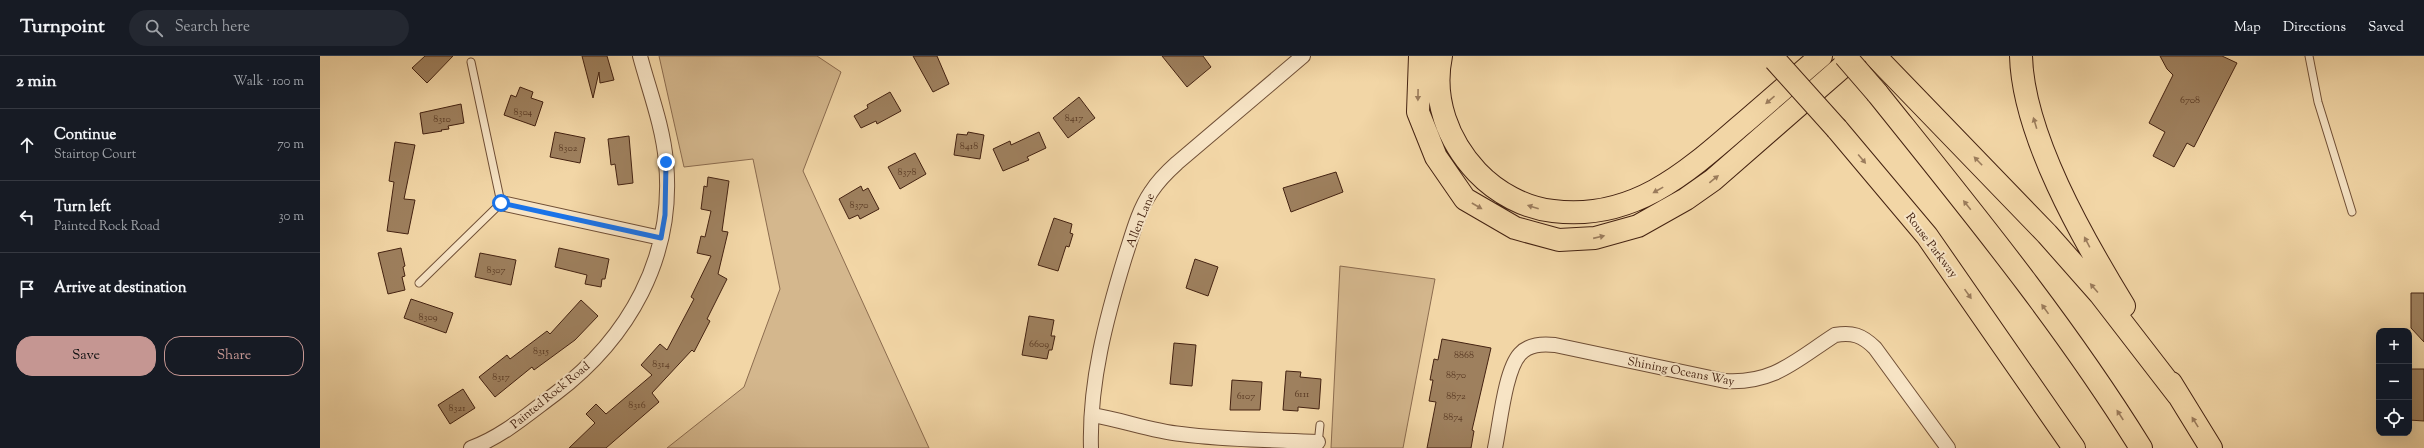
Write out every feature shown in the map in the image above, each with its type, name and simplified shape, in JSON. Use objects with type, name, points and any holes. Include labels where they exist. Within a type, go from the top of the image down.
[{"type":"main road","points":[[1420,56],[1418,112],[1436,157],[1465,199],[1515,228],[1559,240],[1595,238],[1638,226],[1686,199],[1713,180],[1855,56]]},
{"type":"main road","points":[[1441,56],[1438,88],[1443,113],[1452,140],[1466,161],[1485,181],[1522,203],[1542,210],[1570,213],[1598,212],[1617,207],[1641,199],[1668,184],[1699,162],[1821,56]]},
{"type":"main road","points":[[1845,56],[1877,93],[1993,238],[2070,343],[2140,448]]},
{"type":"main road","points":[[1875,56],[2047,234],[2100,294],[2178,396]]},
{"type":"main road","points":[[2021,56],[2026,93],[2034,124],[2065,199],[2105,274],[2211,448]]},
{"type":"main road","name":"Rouse Parkway","points":[[1772,57],[1837,129],[1927,236],[2008,350],[2074,448]]},
{"type":"main road","points":[[2008,350],[2057,448]]},
{"type":"street","name":"Painted Rock Road","points":[[471,448],[486,442],[507,430],[560,390],[602,351],[619,332],[645,289],[654,267],[665,215],[666,162],[663,142],[640,56]]},
{"type":"street","name":"Allen Lane","points":[[1091,448],[1092,415],[1100,350],[1108,311],[1132,238],[1150,193],[1161,178],[1177,163],[1303,56]]},
{"type":"street","points":[[501,203],[661,238]]},
{"type":"street","name":"Shining Oceans Way","points":[[1495,448],[1511,372],[1521,353],[1530,347],[1542,344],[1554,345],[1725,381],[1741,382],[1767,377],[1835,335],[1846,333],[1866,339],[1875,348],[1948,448]]},
{"type":"street","points":[[1092,415],[1118,419],[1150,430],[1182,435],[1318,445]]},
{"type":"lane","points":[[2309,56],[2318,102],[2352,212]]},
{"type":"lane","points":[[419,283],[501,203],[471,62]]},
{"type":"lane","points":[[1318,445],[1320,425]]},
{"type":"shaded area","points":[[659,56],[817,56],[841,72],[803,171],[929,448],[667,448],[744,387],[780,289],[753,159],[684,167]]},
{"type":"shaded area","points":[[1340,266],[1435,279],[1403,448],[1331,448]]},
{"type":"building","points":[[425,56],[453,56],[427,83],[412,68]]},
{"type":"building","points":[[582,56],[607,56],[614,80],[600,83],[599,72],[593,98]]},
{"type":"building","points":[[913,56],[937,56],[949,84],[933,92]]},
{"type":"building","points":[[1162,56],[1203,56],[1211,67],[1187,87]]},
{"type":"building","points":[[2160,56],[2222,56],[2237,63],[2194,147],[2187,143],[2174,167],[2153,156],[2165,132],[2149,123],[2173,75],[2167,69]]},
{"type":"building","points":[[520,87],[533,92],[531,98],[543,102],[535,126],[504,115],[511,95],[516,97]]},
{"type":"building","points":[[890,92],[901,111],[877,124],[876,121],[861,128],[854,116],[868,108],[867,105]]},
{"type":"building","points":[[1079,97],[1095,118],[1068,138],[1053,118]]},
{"type":"building","points":[[461,104],[464,123],[448,126],[449,129],[441,130],[442,131],[423,134],[420,113]]},
{"type":"building","points":[[555,132],[585,138],[580,163],[550,157]]},
{"type":"building","points":[[968,132],[984,135],[980,159],[954,155],[957,134],[967,135]]},
{"type":"building","points":[[1039,132],[1046,148],[1027,157],[1029,160],[1003,171],[993,149],[1010,141],[1011,145]]},
{"type":"building","points":[[629,136],[633,183],[618,185],[615,164],[611,165],[608,139]]},
{"type":"building","points":[[395,142],[415,145],[404,199],[415,200],[408,234],[387,231],[394,182],[389,181]]},
{"type":"building","points":[[915,153],[926,174],[900,189],[888,167]]},
{"type":"building","points":[[1336,172],[1343,192],[1291,212],[1283,188]]},
{"type":"building","points":[[708,177],[729,181],[722,231],[728,232],[718,274],[727,279],[707,319],[710,321],[694,352],[692,350],[652,393],[659,402],[606,448],[569,448],[595,423],[586,414],[596,404],[606,414],[652,375],[641,365],[660,344],[667,350],[694,299],[691,297],[711,256],[697,253],[701,236],[705,237],[711,211],[701,209],[704,186],[707,187]]},
{"type":"building","points":[[861,186],[863,191],[868,188],[879,209],[860,219],[858,215],[849,219],[839,199]]},
{"type":"building","points":[[1054,218],[1072,224],[1070,233],[1073,234],[1069,247],[1066,246],[1058,271],[1038,265]]},
{"type":"building","points":[[401,248],[405,266],[403,267],[405,276],[402,277],[405,290],[388,294],[378,253]]},
{"type":"building","points":[[559,248],[609,259],[605,279],[602,279],[601,287],[585,284],[587,275],[555,267]]},
{"type":"building","points":[[480,253],[516,260],[511,285],[475,277]]},
{"type":"building","points":[[1195,259],[1218,267],[1208,296],[1186,288]]},
{"type":"building","points":[[2411,293],[2424,293],[2424,342],[2411,328]]},
{"type":"building","points":[[411,299],[453,313],[446,333],[404,318]]},
{"type":"building","points":[[581,300],[598,316],[575,340],[534,370],[532,367],[495,397],[479,377],[507,355],[510,359],[547,331],[550,334]]},
{"type":"building","points":[[1029,316],[1054,320],[1051,336],[1055,336],[1052,350],[1049,350],[1047,359],[1022,355]]},
{"type":"building","points":[[1442,339],[1491,348],[1472,430],[1474,431],[1471,448],[1427,448],[1436,402],[1429,401],[1433,380],[1430,380],[1434,359],[1438,360]]},
{"type":"building","points":[[1174,343],[1196,345],[1192,386],[1170,384]]},
{"type":"building","points":[[2412,369],[2424,369],[2424,421],[2412,420]]},
{"type":"building","points":[[1286,371],[1301,372],[1300,377],[1321,379],[1319,409],[1298,407],[1298,411],[1283,410]]},
{"type":"building","points":[[1232,380],[1262,382],[1260,410],[1230,410]]},
{"type":"building","points":[[463,389],[475,408],[450,424],[438,405]]},
{"type":"route","points":[[501,203],[661,238],[665,215],[667,179],[666,162]]}]
